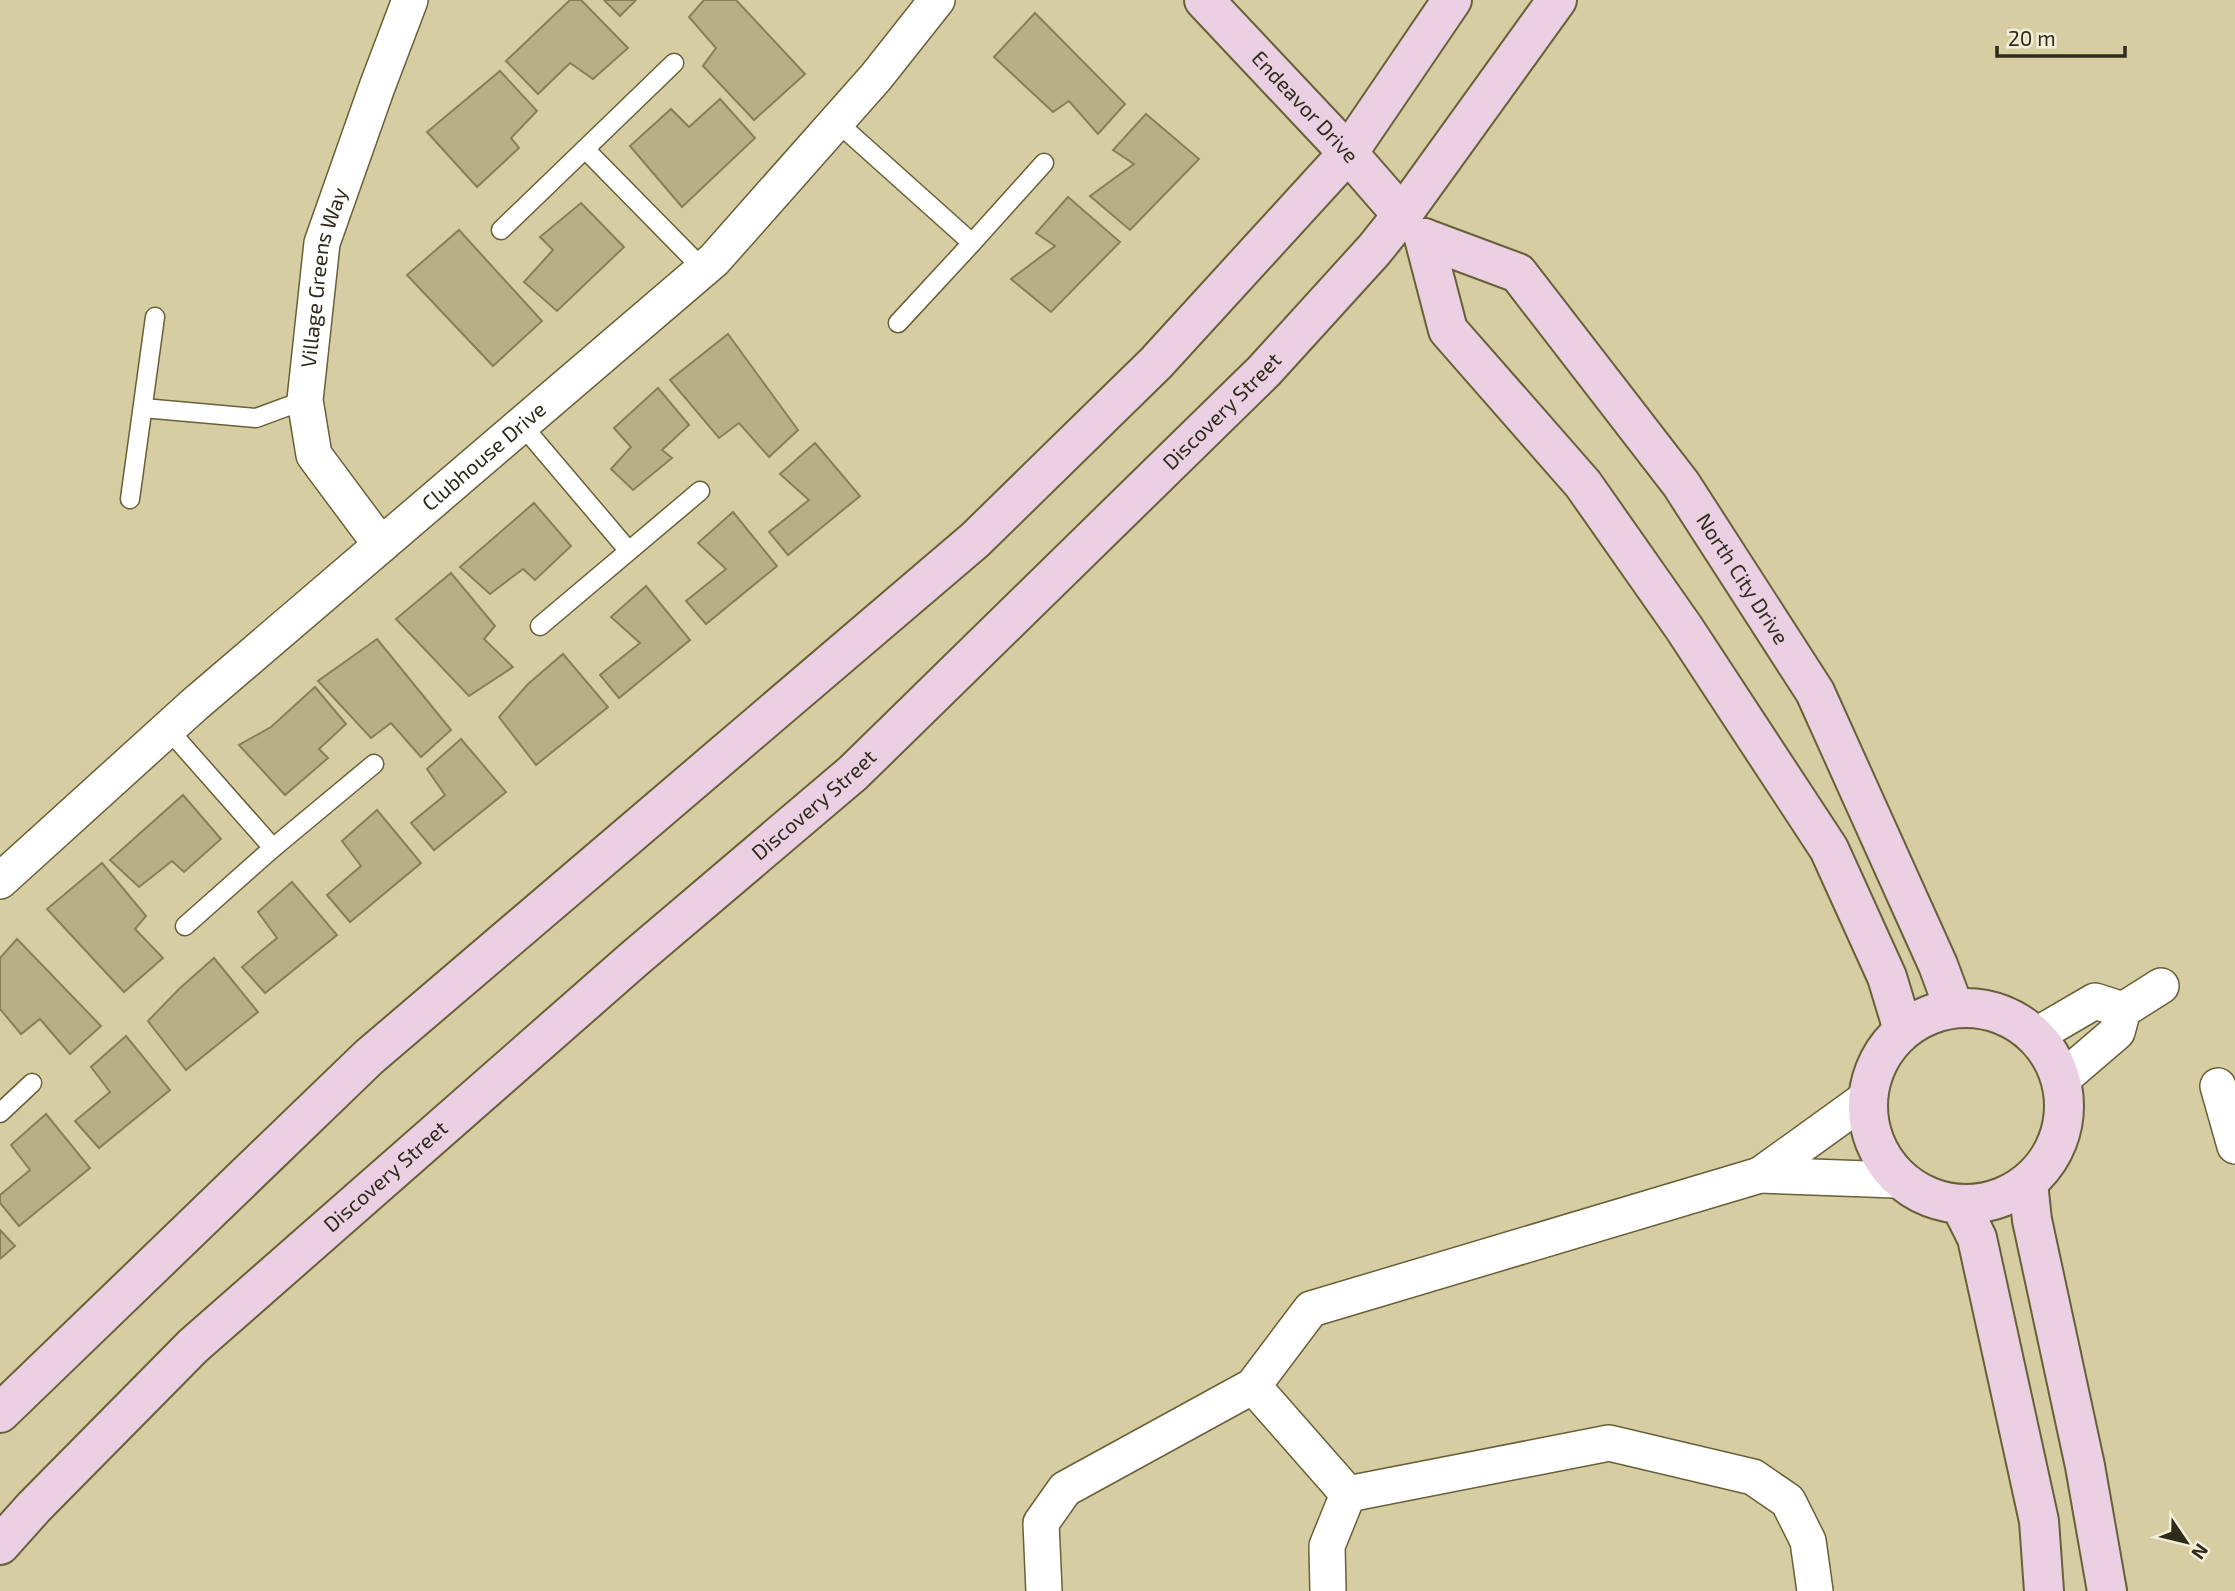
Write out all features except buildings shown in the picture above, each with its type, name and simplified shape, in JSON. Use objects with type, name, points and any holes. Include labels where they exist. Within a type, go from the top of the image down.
[{"type":"main road","name":"Endeavor Drive","points":[[1204,0],[1413,226]]},
{"type":"main road","points":[[0,1413],[369,1057],[975,540],[1156,363],[1348,153],[1452,0]]},
{"type":"main road","name":"Discovery Street","points":[[0,1545],[193,1346],[634,959],[853,773],[1264,371],[1374,250],[1413,226],[1557,0]]},
{"type":"main road","points":[[1413,226],[1448,330],[1583,484],[1684,628],[1829,849],[1887,977],[1903,1030]]},
{"type":"main road","name":"North City Drive","points":[[1413,226],[1518,273],[1681,484],[1815,692],[1938,965],[1954,1008]]},
{"type":"main road","points":[[1954,1008],[1984,1009],[2012,1018],[2035,1036],[2051,1056],[2061,1080],[2065,1108],[2059,1136],[2048,1162],[2028,1183],[2003,1198],[1976,1205],[1961,1206],[1921,1195],[1895,1180],[1880,1155],[1870,1128],[1867,1098],[1873,1073],[1885,1049],[1903,1030],[1926,1016],[1954,1008]]},
{"type":"main road","points":[[2028,1183],[2032,1220],[2085,1466],[2107,1591]]},
{"type":"main road","points":[[1961,1206],[1977,1238],[2039,1521],[2044,1591]]},
{"type":"street","name":"Village Greens Way","points":[[381,545],[314,455],[305,401],[322,243],[410,0]]},
{"type":"street","name":"Clubhouse Drive","points":[[0,881],[168,729],[714,260],[876,77],[937,0]]},
{"type":"street","points":[[2061,1080],[2118,1032],[2123,1010],[2161,986]]},
{"type":"street","points":[[2035,1036],[2095,1001],[2123,1010]]},
{"type":"street","points":[[2218,1086],[2235,1146]]},
{"type":"street","points":[[1760,1175],[1867,1098]]},
{"type":"street","points":[[1044,1591],[1041,1523],[1065,1489],[1253,1386],[1311,1309],[1760,1175],[1895,1180]]},
{"type":"street","points":[[1253,1386],[1348,1494]]},
{"type":"street","points":[[1348,1494],[1609,1443],[1753,1477],[1788,1502],[1808,1541],[1815,1591]]},
{"type":"street","points":[[1328,1591],[1326,1546],[1348,1494]]},
{"type":"lane","points":[[501,230],[674,64]]},
{"type":"lane","points":[[836,122],[972,243]]},
{"type":"lane","points":[[585,149],[703,269]]},
{"type":"lane","points":[[898,323],[1044,163]]},
{"type":"lane","points":[[130,499],[155,317]]},
{"type":"lane","points":[[143,408],[256,418],[305,401]]},
{"type":"lane","points":[[522,425],[628,550]]},
{"type":"lane","points":[[540,626],[699,491]]},
{"type":"lane","points":[[168,729],[273,848]]},
{"type":"lane","points":[[185,926],[374,764]]},
{"type":"lane","points":[[0,1113],[32,1083]]}]
